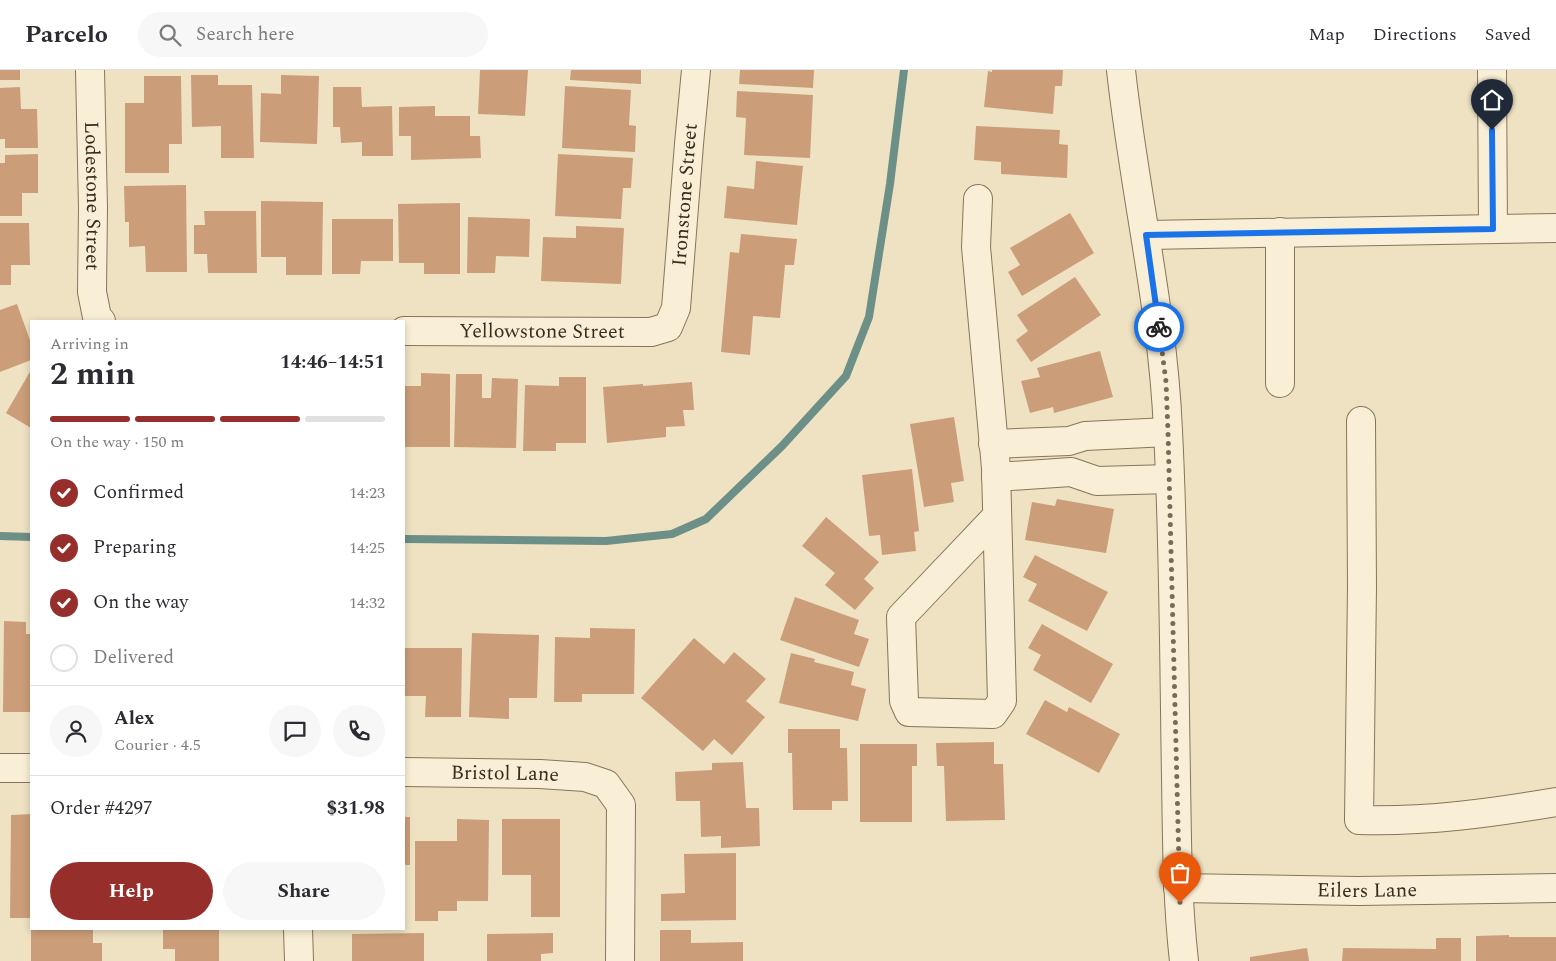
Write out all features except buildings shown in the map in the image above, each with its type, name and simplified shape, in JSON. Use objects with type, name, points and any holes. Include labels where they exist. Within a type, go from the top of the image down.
[{"type":"street","name":"Lodestone Street","points":[[90,70],[93,208],[92,292],[97,317],[100,320]]},
{"type":"street","name":"Ironstone Street","points":[[672,318],[676,308],[696,70]]},
{"type":"street","points":[[1121,70],[1129,136],[1162,347],[1170,479],[1178,888],[1184,961]]},
{"type":"street","points":[[1492,70],[1493,229]]},
{"type":"street","points":[[978,199],[976,247],[996,477],[1002,701],[993,714],[909,712],[904,700],[901,617],[997,516]]},
{"type":"street","points":[[1146,235],[1556,228]]},
{"type":"street","points":[[1280,232],[1280,383]]},
{"type":"street","name":"Yellowstone Street","points":[[405,331],[651,332],[668,327],[672,318]]},
{"type":"street","points":[[1360,421],[1362,597],[1359,820],[1386,821],[1458,817],[1556,802]]},
{"type":"street","points":[[993,444],[1069,441],[1086,436],[1168,432]]},
{"type":"street","points":[[1069,441],[1071,472]]},
{"type":"street","points":[[996,477],[1071,472],[1097,481],[1170,479]]},
{"type":"street","points":[[0,768],[30,768]]},
{"type":"street","name":"Bristol Lane","points":[[405,772],[540,774],[585,777],[606,784],[621,805],[620,961]]},
{"type":"street","name":"Eilers Lane","points":[[1178,888],[1358,891],[1556,888]]},
{"type":"street","points":[[298,930],[299,961]]},
{"type":"waterway","points":[[405,539],[606,541],[672,534],[706,519],[782,446],[846,376],[869,317],[890,184],[904,70]]},
{"type":"waterway","points":[[0,536],[30,537]]},
{"type":"way so far","points":[[1159,327],[1166,382],[1170,479],[1180,903]]},
{"type":"route","points":[[1159,327],[1146,235],[1493,229],[1492,130]]}]
